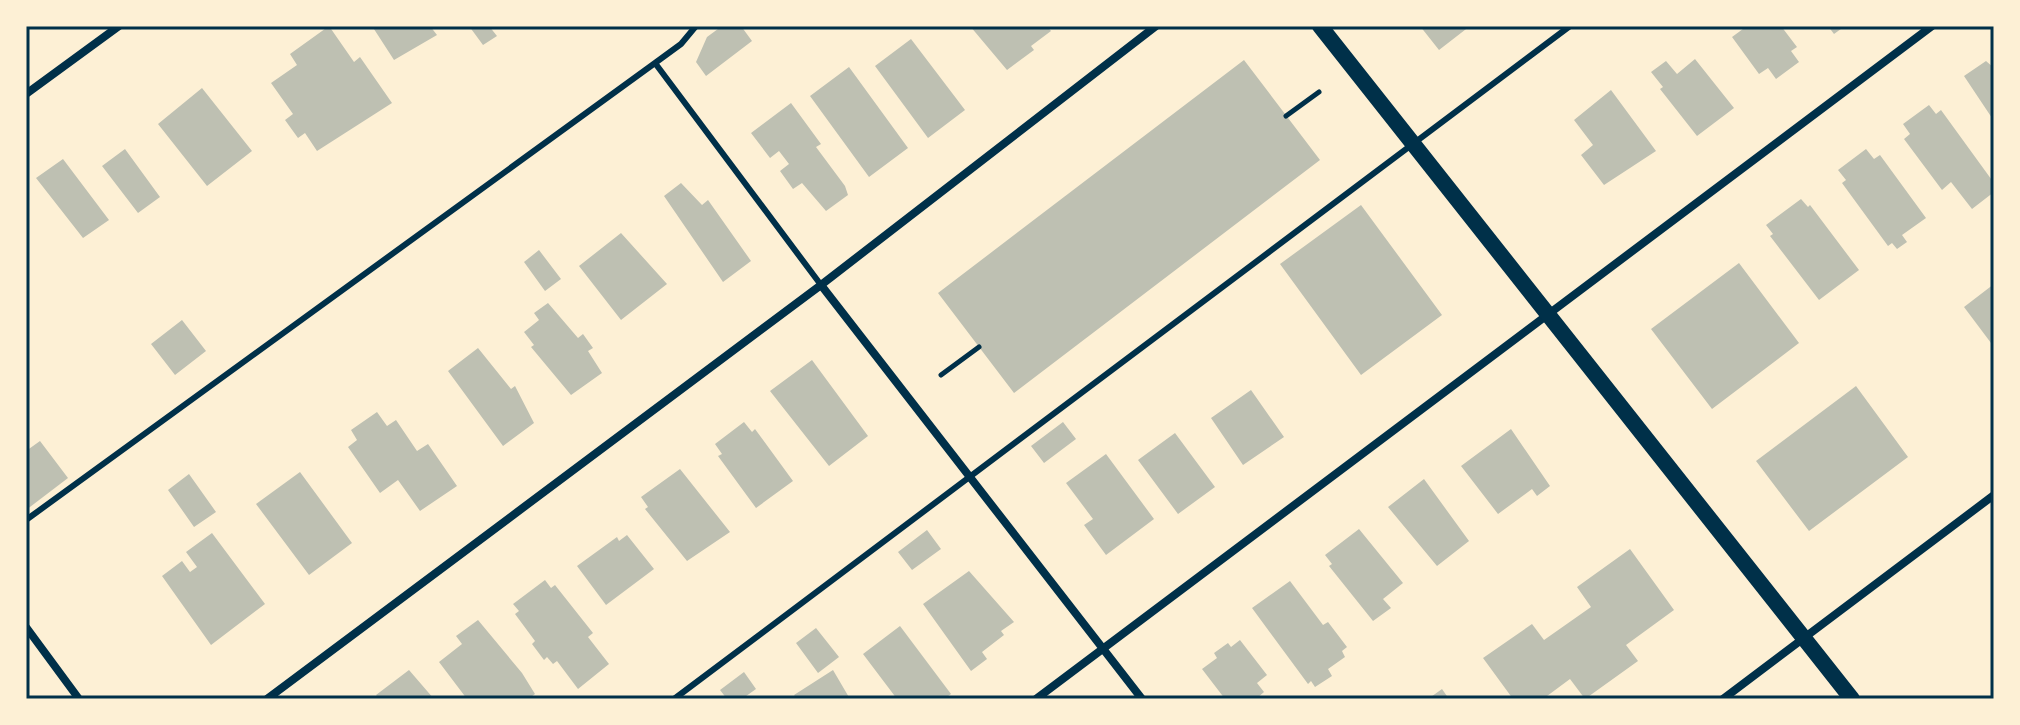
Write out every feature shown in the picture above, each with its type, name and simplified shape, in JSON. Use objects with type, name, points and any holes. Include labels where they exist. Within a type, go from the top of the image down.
[{"type":"main road","points":[[1320,26],[1852,699]]},
{"type":"street","points":[[26,94],[119,26]]},
{"type":"street","points":[[267,699],[821,285],[1156,26]]},
{"type":"street","points":[[1036,699],[1932,26]]},
{"type":"street","points":[[821,285],[1142,699]]},
{"type":"street","points":[[1723,699],[1994,495]]},
{"type":"street","points":[[26,627],[79,699]]},
{"type":"lane","points":[[26,520],[681,44],[696,26]]},
{"type":"lane","points":[[674,699],[1570,26]]},
{"type":"lane","points":[[655,63],[821,285]]},
{"type":"path","points":[[1286,116],[1319,92]]},
{"type":"path","points":[[941,375],[979,347]]},
{"type":"building","points":[[329,26],[354,62],[360,57],[392,103],[317,151],[305,133],[298,138],[285,120],[293,114],[271,83],[297,65],[290,54]]},
{"type":"building","points":[[372,26],[430,26],[437,35],[394,60]]},
{"type":"building","points":[[469,26],[489,26],[497,36],[483,45]]},
{"type":"building","points":[[722,26],[741,26],[752,41],[706,76],[696,62],[707,37]]},
{"type":"building","points":[[970,26],[1047,26],[1051,31],[1031,46],[1034,50],[1007,70]]},
{"type":"building","points":[[1420,26],[1470,26],[1439,50]]},
{"type":"building","points":[[1747,26],[1781,26],[1797,47],[1791,51],[1799,62],[1776,79],[1768,68],[1759,74],[1732,37]]},
{"type":"building","points":[[1828,26],[1845,26],[1834,34]]},
{"type":"building","points":[[911,39],[965,110],[928,138],[875,66]]},
{"type":"building","points":[[1695,59],[1734,108],[1697,136],[1660,89],[1663,87],[1651,72],[1666,61],[1677,74]]},
{"type":"building","points":[[1244,60],[1320,160],[1014,393],[938,293]]},
{"type":"building","points":[[1986,61],[1994,68],[1994,121],[1964,76]]},
{"type":"building","points":[[849,67],[908,148],[869,177],[810,96]]},
{"type":"building","points":[[202,88],[252,151],[207,186],[158,124]]},
{"type":"building","points":[[1611,90],[1656,151],[1604,185],[1581,155],[1593,145],[1574,120]]},
{"type":"building","points":[[791,103],[821,144],[816,147],[845,186],[848,195],[826,211],[802,183],[793,189],[780,171],[789,164],[779,151],[770,158],[751,133]]},
{"type":"building","points":[[1929,105],[1936,114],[1941,110],[1994,183],[1994,192],[1972,209],[1951,182],[1942,190],[1904,139],[1910,134],[1903,124]]},
{"type":"building","points":[[125,149],[160,197],[138,213],[102,166]]},
{"type":"building","points":[[1866,149],[1874,159],[1880,155],[1926,218],[1902,235],[1907,242],[1897,249],[1892,243],[1888,246],[1842,183],[1846,180],[1838,170]]},
{"type":"building","points":[[63,159],[109,220],[83,238],[36,178]]},
{"type":"building","points":[[681,183],[702,205],[708,200],[751,261],[723,282],[664,196]]},
{"type":"building","points":[[1801,199],[1808,207],[1810,205],[1859,270],[1819,300],[1770,236],[1773,234],[1766,225]]},
{"type":"building","points":[[1361,205],[1442,315],[1361,375],[1280,264]]},
{"type":"building","points":[[621,233],[667,284],[621,320],[579,266]]},
{"type":"building","points":[[539,250],[561,279],[545,291],[524,262]]},
{"type":"building","points":[[1739,263],[1799,343],[1712,409],[1651,329]]},
{"type":"building","points":[[1994,284],[1994,347],[1964,307]]},
{"type":"building","points":[[548,303],[578,338],[583,334],[593,348],[588,351],[602,373],[571,395],[531,347],[534,345],[524,332],[539,320],[534,313]]},
{"type":"building","points":[[182,320],[206,351],[175,375],[151,344]]},
{"type":"building","points":[[478,348],[511,389],[515,386],[534,423],[503,446],[448,371]]},
{"type":"building","points":[[812,360],[868,436],[829,466],[770,391]]},
{"type":"building","points":[[1856,386],[1908,457],[1809,531],[1756,461]]},
{"type":"building","points":[[1251,390],[1284,437],[1243,465],[1211,418]]},
{"type":"building","points":[[377,412],[387,426],[396,420],[417,451],[428,444],[457,486],[420,511],[398,480],[380,493],[348,447],[357,440],[351,430]]},
{"type":"building","points":[[744,422],[752,432],[755,429],[793,481],[756,508],[718,456],[722,454],[715,444]]},
{"type":"building","points":[[1063,422],[1076,439],[1044,463],[1031,446]]},
{"type":"building","points":[[1511,429],[1550,486],[1537,496],[1532,489],[1498,514],[1461,466]]},
{"type":"building","points":[[1175,433],[1215,487],[1178,514],[1138,460]]},
{"type":"building","points":[[40,441],[68,478],[26,510],[26,451]]},
{"type":"building","points":[[1106,454],[1154,519],[1106,555],[1084,525],[1093,519],[1066,483]]},
{"type":"building","points":[[680,469],[730,532],[687,561],[645,509],[648,507],[641,497]]},
{"type":"building","points":[[300,472],[352,543],[309,575],[256,504]]},
{"type":"building","points":[[189,474],[216,512],[194,527],[168,490]]},
{"type":"building","points":[[1424,479],[1469,541],[1437,566],[1388,507]]},
{"type":"building","points":[[1359,529],[1403,583],[1383,599],[1391,608],[1373,621],[1329,566],[1332,564],[1325,555]]},
{"type":"building","points":[[927,530],[941,549],[912,570],[898,552]]},
{"type":"building","points":[[212,533],[265,604],[211,645],[162,576],[182,561],[190,572],[197,567],[186,552]]},
{"type":"building","points":[[627,535],[654,569],[606,605],[577,566],[617,537],[619,541]]},
{"type":"building","points":[[1630,549],[1674,610],[1626,645],[1638,661],[1585,699],[1570,679],[1543,699],[1513,699],[1483,658],[1532,624],[1544,640],[1591,607],[1577,587]]},
{"type":"building","points":[[969,571],[1014,622],[1001,631],[1004,635],[982,652],[987,659],[971,671],[923,604]]},
{"type":"building","points":[[545,580],[551,588],[555,585],[593,633],[588,637],[609,664],[578,689],[557,661],[553,664],[547,657],[544,660],[532,644],[535,641],[515,614],[519,611],[513,604]]},
{"type":"building","points":[[1290,581],[1323,625],[1328,622],[1347,647],[1342,651],[1345,657],[1328,669],[1332,676],[1315,687],[1311,681],[1308,684],[1252,608]]},
{"type":"building","points":[[478,620],[522,673],[535,694],[528,699],[467,699],[439,662],[462,644],[456,636]]},
{"type":"building","points":[[900,626],[951,694],[944,699],[897,699],[863,654]]},
{"type":"building","points":[[816,628],[839,657],[818,673],[796,643]]},
{"type":"building","points":[[1240,640],[1267,675],[1257,683],[1264,692],[1256,699],[1225,699],[1202,669],[1217,658],[1214,653],[1228,643],[1231,647]]},
{"type":"building","points":[[409,670],[434,699],[379,699],[376,695]]},
{"type":"building","points":[[833,670],[850,699],[797,699],[794,695]]},
{"type":"building","points":[[744,672],[756,689],[742,699],[727,699],[720,690]]},
{"type":"building","points":[[1442,689],[1449,699],[1428,699]]}]
